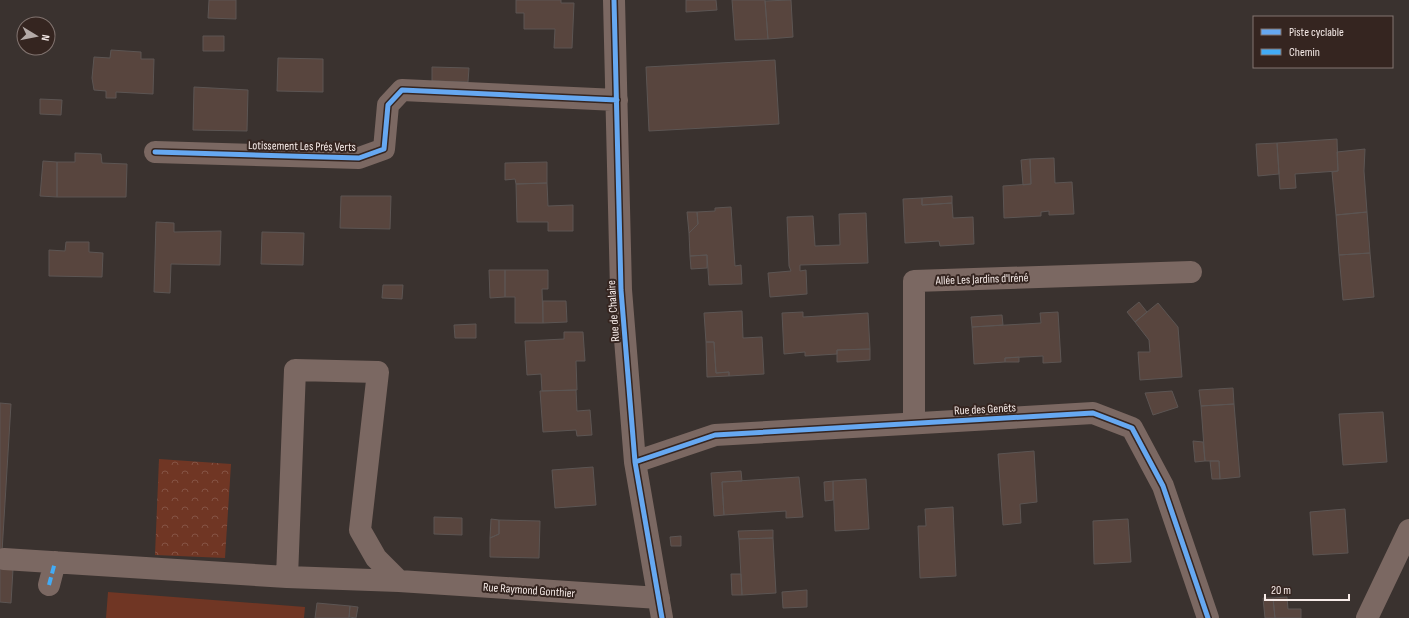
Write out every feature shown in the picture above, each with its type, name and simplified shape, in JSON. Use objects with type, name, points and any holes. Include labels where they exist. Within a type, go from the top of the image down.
[{"type":"street","name":"Rue de Chalaire","points":[[614,0],[621,290],[635,462],[661,608]]},
{"type":"street","name":"Lotissement Les Prés Verts","points":[[155,152],[359,158],[384,149],[388,105],[402,90],[617,100]]},
{"type":"street","name":"Allée Les Jardins d'Iréné","points":[[914,423],[914,281],[1191,272]]},
{"type":"street","points":[[287,577],[294,370],[378,372],[360,530],[376,558],[399,581]]},
{"type":"street","name":"Rue des Genêts","points":[[635,462],[715,435],[1093,413],[1132,428],[1163,486],[1208,618]]},
{"type":"street","points":[[1367,618],[1409,530]]},
{"type":"street","name":"Rue Raymond Gonthier","points":[[4,559],[287,577],[399,581],[661,608]]},
{"type":"street","points":[[49,585],[55,562]]},
{"type":"green space","points":[[159,459],[231,464],[225,558],[155,555]]},
{"type":"green space","points":[[108,592],[305,607],[304,618],[106,618]]},
{"type":"building","points":[[209,0],[236,0],[236,19],[208,18]]},
{"type":"building","points":[[516,0],[561,0],[561,3],[574,3],[572,48],[554,48],[555,29],[524,29],[524,13],[516,13]]},
{"type":"building","points":[[686,0],[716,0],[717,10],[686,12]]},
{"type":"building","points":[[732,0],[765,0],[768,39],[735,40]]},
{"type":"building","points":[[791,0],[793,37],[768,39],[765,1]]},
{"type":"building","points":[[203,36],[224,36],[224,51],[203,51]]},
{"type":"building","points":[[111,50],[141,52],[141,59],[154,59],[153,94],[116,92],[116,98],[106,98],[106,91],[94,90],[92,78],[94,57],[110,58]]},
{"type":"building","points":[[278,58],[323,59],[323,92],[277,91]]},
{"type":"building","points":[[775,60],[779,124],[649,131],[646,67]]},
{"type":"building","points":[[432,67],[469,68],[468,82],[432,81]]},
{"type":"building","points":[[194,87],[248,90],[247,131],[193,130]]},
{"type":"building","points":[[40,99],[62,100],[61,115],[40,114]]},
{"type":"building","points":[[1337,139],[1338,171],[1295,174],[1296,188],[1280,189],[1277,143]]},
{"type":"building","points":[[1277,143],[1279,174],[1258,176],[1256,144]]},
{"type":"building","points":[[1365,149],[1364,171],[1367,212],[1336,215],[1332,172],[1338,171],[1337,152]]},
{"type":"building","points":[[75,153],[101,154],[102,163],[127,164],[126,197],[57,197],[57,162],[75,162]]},
{"type":"building","points":[[1054,158],[1055,183],[1072,182],[1074,214],[1049,215],[1049,211],[1041,212],[1041,216],[1004,218],[1003,186],[1031,184],[1030,159]]},
{"type":"building","points":[[1030,159],[1031,184],[1023,185],[1021,160]]},
{"type":"building","points":[[43,161],[57,162],[57,197],[40,196]]},
{"type":"building","points":[[547,162],[547,183],[516,184],[515,179],[505,180],[505,163]]},
{"type":"building","points":[[547,183],[548,206],[573,205],[573,231],[548,231],[548,222],[517,222],[516,184]]},
{"type":"building","points":[[341,196],[391,196],[390,229],[340,228]]},
{"type":"building","points":[[952,196],[952,203],[922,205],[922,198]]},
{"type":"building","points":[[922,198],[922,205],[952,203],[953,218],[973,217],[974,244],[940,246],[939,241],[905,243],[903,199]]},
{"type":"building","points":[[731,207],[735,266],[741,265],[742,284],[709,285],[707,255],[690,256],[689,233],[698,224],[697,212],[715,211],[715,208]]},
{"type":"building","points":[[687,212],[697,212],[698,224],[689,233]]},
{"type":"building","points":[[1367,212],[1370,253],[1339,255],[1336,215]]},
{"type":"building","points":[[866,213],[868,263],[800,265],[800,271],[806,270],[807,294],[770,297],[768,273],[791,271],[789,266],[787,217],[813,216],[815,246],[840,245],[839,214]]},
{"type":"building","points":[[156,222],[174,223],[174,232],[221,231],[220,265],[171,264],[170,293],[154,292]]},
{"type":"building","points":[[262,232],[304,233],[303,265],[261,264]]},
{"type":"building","points":[[66,242],[89,242],[89,252],[103,253],[102,277],[49,276],[49,250],[65,251]]},
{"type":"building","points":[[1370,253],[1374,297],[1343,300],[1339,255]]},
{"type":"building","points":[[707,255],[707,268],[691,269],[690,256]]},
{"type":"building","points":[[489,270],[505,270],[505,297],[490,298]]},
{"type":"building","points":[[505,270],[548,270],[548,289],[542,289],[543,323],[515,323],[515,297],[505,297]]},
{"type":"building","points":[[383,285],[403,285],[402,299],[382,298]]},
{"type":"building","points":[[543,301],[566,301],[567,322],[543,323]]},
{"type":"building","points":[[1139,302],[1147,312],[1135,322],[1127,312]]},
{"type":"building","points":[[1158,303],[1178,327],[1182,377],[1140,380],[1138,352],[1150,352],[1149,340],[1135,322]]},
{"type":"building","points":[[742,311],[743,338],[762,337],[764,374],[729,376],[729,372],[716,373],[714,342],[706,342],[704,313]]},
{"type":"building","points":[[803,312],[803,317],[868,313],[870,349],[837,350],[837,354],[805,356],[805,352],[784,354],[782,313]]},
{"type":"building","points":[[1058,312],[1061,362],[1043,363],[1043,356],[1005,358],[1005,362],[974,364],[972,327],[1041,323],[1040,313]]},
{"type":"building","points":[[1002,315],[1003,325],[972,327],[971,317]]},
{"type":"building","points":[[476,324],[476,338],[455,338],[454,325]]},
{"type":"building","points":[[564,332],[583,332],[585,361],[576,361],[577,390],[542,391],[541,374],[527,375],[525,341],[564,339]]},
{"type":"building","points":[[706,342],[714,342],[716,373],[729,372],[729,376],[707,377]]},
{"type":"building","points":[[870,349],[870,360],[837,362],[837,350]]},
{"type":"building","points":[[1019,357],[1019,362],[1005,362],[1005,358]]},
{"type":"building","points":[[1233,388],[1234,404],[1201,406],[1199,390]]},
{"type":"building","points":[[576,390],[577,411],[590,410],[592,435],[577,436],[576,430],[543,432],[540,391]]},
{"type":"building","points":[[1172,391],[1178,407],[1153,415],[1145,393]]},
{"type":"building","points":[[0,403],[11,404],[2,552],[0,552]]},
{"type":"building","points":[[1234,404],[1240,477],[1220,479],[1219,461],[1205,461],[1201,406]]},
{"type":"building","points":[[1383,412],[1387,462],[1343,465],[1339,414]]},
{"type":"building","points":[[1193,441],[1203,442],[1205,461],[1195,462]]},
{"type":"building","points":[[1034,451],[1037,502],[1020,504],[1021,523],[1003,525],[998,454]]},
{"type":"building","points":[[1210,461],[1219,461],[1220,479],[1212,479]]},
{"type":"building","points":[[593,467],[596,505],[555,508],[552,470]]},
{"type":"building","points":[[741,471],[742,481],[722,482],[724,515],[714,516],[711,473]]},
{"type":"building","points":[[799,477],[803,517],[786,518],[786,511],[724,515],[722,482]]},
{"type":"building","points":[[866,479],[869,529],[835,531],[833,481]]},
{"type":"building","points":[[833,481],[833,500],[825,501],[824,482]]},
{"type":"building","points":[[953,507],[956,576],[920,578],[918,526],[926,526],[925,509]]},
{"type":"building","points":[[1345,509],[1348,553],[1313,555],[1310,512]]},
{"type":"building","points":[[434,517],[462,518],[462,535],[434,534]]},
{"type":"building","points":[[491,519],[499,520],[499,534],[490,538]]},
{"type":"building","points":[[1128,519],[1131,562],[1094,564],[1093,521]]},
{"type":"building","points":[[499,520],[540,521],[539,558],[490,557],[490,538],[499,534]]},
{"type":"building","points":[[773,530],[773,538],[739,539],[738,531]]},
{"type":"building","points":[[681,536],[681,546],[671,546],[670,537]]},
{"type":"building","points":[[773,538],[776,593],[742,595],[739,539]]},
{"type":"building","points":[[0,568],[13,569],[11,603],[0,602]]},
{"type":"building","points":[[731,574],[741,574],[742,595],[732,595]]},
{"type":"building","points":[[807,590],[807,607],[783,608],[782,592]]},
{"type":"building","points":[[1287,597],[1288,609],[1301,609],[1301,618],[1275,618],[1273,598]]},
{"type":"building","points":[[1263,598],[1273,598],[1275,618],[1265,618]]},
{"type":"building","points":[[317,603],[350,606],[349,618],[315,618]]},
{"type":"building","points":[[350,606],[358,607],[356,618],[349,617]]},
{"type":"marked path","points":[[49,585],[55,562]]},
{"type":"cycle path","points":[[614,0],[621,290],[635,462],[662,618]]},
{"type":"cycle path","points":[[155,152],[359,158],[384,149],[388,105],[402,90],[617,100]]},
{"type":"cycle path","points":[[635,462],[715,435],[1093,413],[1132,428],[1163,486],[1208,618]]}]
